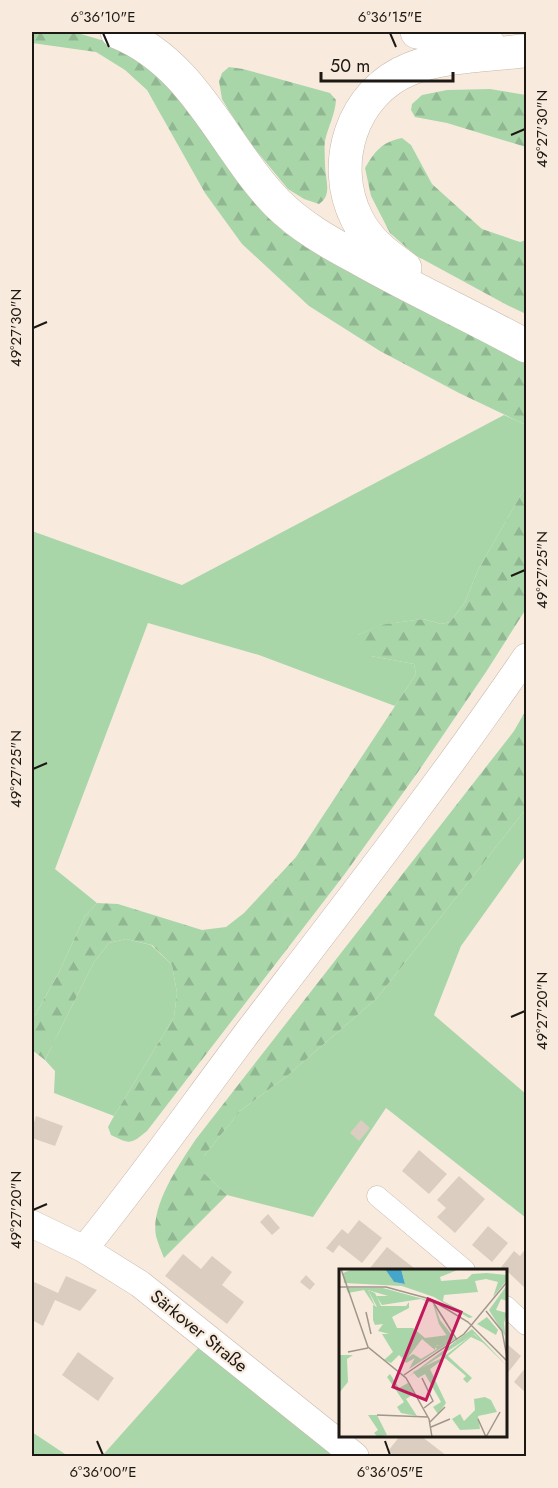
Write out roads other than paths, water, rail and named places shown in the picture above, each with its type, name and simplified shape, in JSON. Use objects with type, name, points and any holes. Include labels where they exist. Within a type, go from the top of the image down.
[{"type":"highway","points":[[117,32],[155,52],[182,77],[277,203],[312,232],[397,281],[526,346]]},
{"type":"highway","points":[[417,32],[525,52]]},
{"type":"highway","points":[[525,52],[444,60],[409,69],[393,77],[382,84],[366,102],[349,135],[345,164],[352,207],[357,219],[376,246],[413,273],[526,330]]},
{"type":"main road","points":[[84,1250],[493,706],[526,657]]},
{"type":"main road","name":"Särkover Straße","points":[[32,1224],[84,1250],[140,1284],[355,1456]]},
{"type":"street","points":[[377,1196],[464,1269]]},
{"type":"street","points":[[507,1307],[526,1324]]}]
